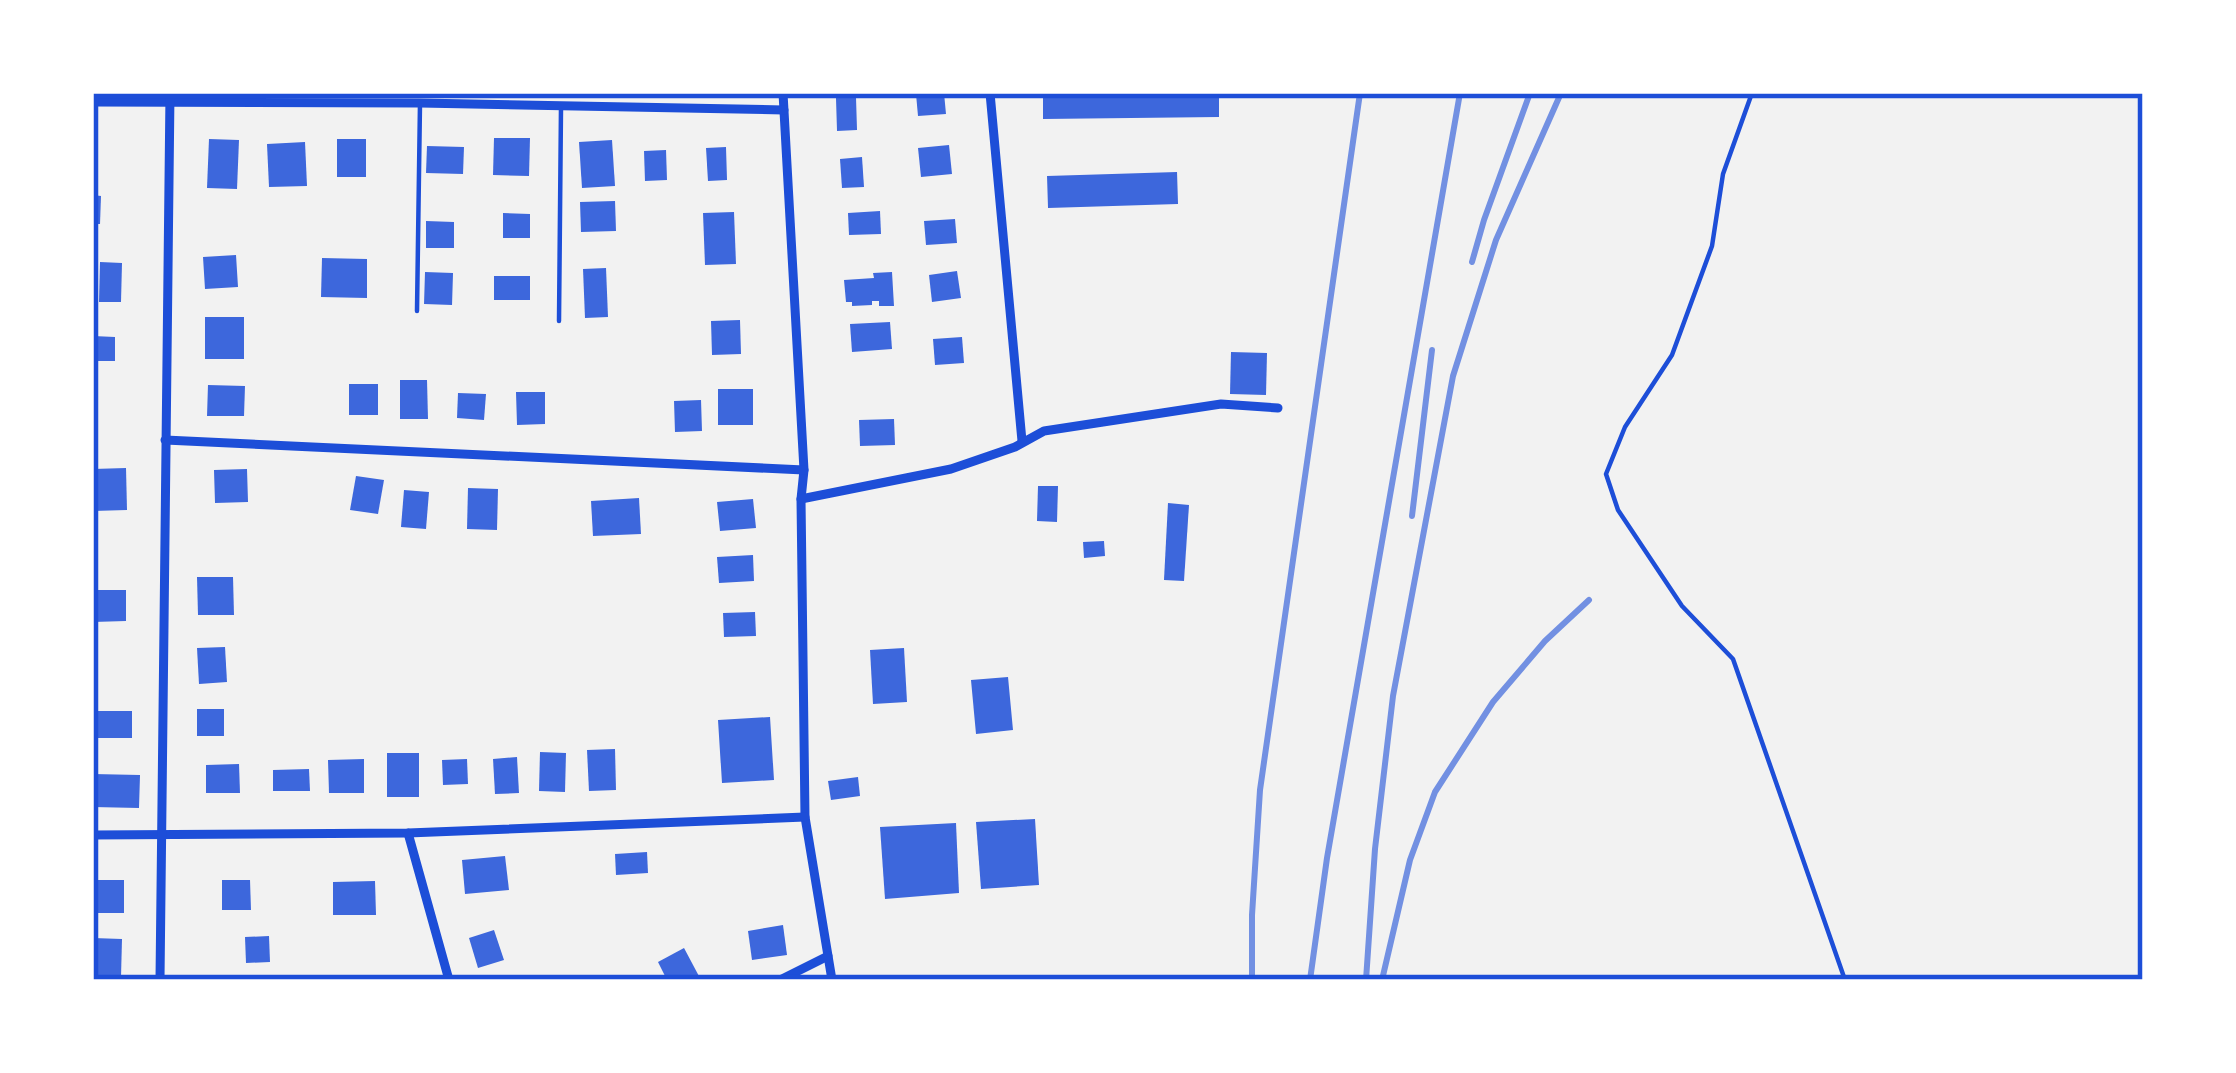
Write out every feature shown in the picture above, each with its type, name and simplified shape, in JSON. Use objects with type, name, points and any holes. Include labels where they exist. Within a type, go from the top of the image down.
[{"type":"street","points":[[783,93],[804,470],[805,817],[832,980]]},
{"type":"street","points":[[990,93],[1022,441]]},
{"type":"street","points":[[93,101],[170,97],[784,110]]},
{"type":"street","points":[[160,980],[170,97]]},
{"type":"street","points":[[801,499],[951,469],[1015,447],[1043,431],[1221,404],[1278,408]]},
{"type":"street","points":[[164,440],[804,470]]},
{"type":"street","points":[[93,836],[409,833],[805,817]]},
{"type":"street","points":[[409,833],[449,980]]},
{"type":"street","points":[[780,980],[828,956]]},
{"type":"lane","points":[[1752,93],[1723,174],[1712,246],[1672,355],[1625,427],[1606,474],[1618,510],[1682,606],[1732,659],[1845,980]]},
{"type":"lane","points":[[417,311],[420,104]]},
{"type":"lane","points":[[559,321],[561,107]]},
{"type":"building","points":[[944,93],[946,114],[918,116],[916,94]]},
{"type":"building","points":[[1043,93],[1219,93],[1219,117],[1043,119]]},
{"type":"building","points":[[856,97],[857,130],[837,131],[836,98]]},
{"type":"building","points":[[494,138],[530,138],[529,176],[493,175]]},
{"type":"building","points":[[209,139],[239,140],[237,189],[207,188]]},
{"type":"building","points":[[337,139],[366,139],[366,177],[337,177]]},
{"type":"building","points":[[612,140],[615,186],[582,188],[579,142]]},
{"type":"building","points":[[305,142],[307,186],[269,187],[267,144]]},
{"type":"building","points":[[949,145],[952,174],[921,177],[918,148]]},
{"type":"building","points":[[427,146],[464,147],[463,174],[426,173]]},
{"type":"building","points":[[726,147],[727,180],[708,181],[706,148]]},
{"type":"building","points":[[666,150],[667,180],[645,181],[644,151]]},
{"type":"building","points":[[862,157],[864,187],[842,188],[840,159]]},
{"type":"building","points":[[1177,172],[1178,204],[1048,208],[1047,176]]},
{"type":"building","points":[[93,195],[101,196],[100,224],[93,224]]},
{"type":"building","points":[[615,201],[616,231],[581,232],[580,202]]},
{"type":"building","points":[[880,211],[881,234],[849,235],[848,213]]},
{"type":"building","points":[[734,212],[736,264],[705,265],[703,213]]},
{"type":"building","points":[[503,213],[530,214],[530,238],[503,238]]},
{"type":"building","points":[[955,219],[957,243],[926,245],[924,221]]},
{"type":"building","points":[[426,221],[454,222],[454,248],[426,248]]},
{"type":"building","points":[[236,255],[238,287],[205,289],[203,257]]},
{"type":"building","points":[[322,258],[367,259],[367,298],[321,297]]},
{"type":"building","points":[[100,262],[122,263],[121,302],[99,302]]},
{"type":"building","points":[[606,268],[608,317],[585,318],[583,269]]},
{"type":"building","points":[[957,271],[961,298],[932,302],[929,275]]},
{"type":"building","points":[[425,272],[453,273],[452,305],[424,304]]},
{"type":"building","points":[[892,272],[894,306],[879,306],[879,301],[852,306],[846,302],[844,280]]},
{"type":"building","points":[[494,276],[530,276],[530,300],[494,300]]},
{"type":"building","points":[[205,317],[244,317],[244,359],[205,359]]},
{"type":"building","points":[[740,320],[741,354],[712,355],[711,321]]},
{"type":"building","points":[[890,322],[892,349],[852,352],[850,324]]},
{"type":"building","points":[[93,336],[115,337],[115,361],[93,361]]},
{"type":"building","points":[[962,337],[964,363],[935,365],[933,339]]},
{"type":"building","points":[[1231,352],[1267,353],[1266,395],[1230,394]]},
{"type":"building","points":[[400,380],[427,380],[428,419],[400,419]]},
{"type":"building","points":[[349,384],[378,384],[378,415],[349,415]]},
{"type":"building","points":[[208,385],[245,386],[244,416],[207,416]]},
{"type":"building","points":[[718,389],[753,389],[753,425],[718,425]]},
{"type":"building","points":[[516,392],[545,392],[545,424],[517,425]]},
{"type":"building","points":[[458,393],[486,394],[484,420],[457,418]]},
{"type":"building","points":[[701,400],[702,431],[675,432],[674,401]]},
{"type":"building","points":[[894,419],[895,445],[860,446],[859,420]]},
{"type":"building","points":[[126,468],[127,510],[93,511],[93,469]]},
{"type":"building","points":[[247,469],[248,502],[215,503],[214,470]]},
{"type":"building","points":[[356,476],[384,480],[378,514],[350,510]]},
{"type":"building","points":[[1038,486],[1058,486],[1057,522],[1037,521]]},
{"type":"building","points":[[468,488],[498,489],[497,530],[467,529]]},
{"type":"building","points":[[404,490],[429,492],[426,529],[401,527]]},
{"type":"building","points":[[639,498],[641,534],[593,536],[591,501]]},
{"type":"building","points":[[753,499],[756,528],[720,531],[717,502]]},
{"type":"building","points":[[1168,503],[1189,505],[1184,581],[1164,580]]},
{"type":"building","points":[[1104,541],[1105,556],[1084,558],[1083,542]]},
{"type":"building","points":[[753,555],[754,581],[719,583],[717,557]]},
{"type":"building","points":[[197,577],[233,577],[234,615],[198,615]]},
{"type":"building","points":[[93,590],[126,590],[126,621],[93,622]]},
{"type":"building","points":[[755,612],[756,636],[724,637],[723,613]]},
{"type":"building","points":[[225,647],[227,682],[199,684],[197,648]]},
{"type":"building","points":[[904,648],[907,702],[873,704],[870,650]]},
{"type":"building","points":[[1008,677],[1013,730],[976,734],[971,680]]},
{"type":"building","points":[[197,709],[224,709],[224,736],[197,736]]},
{"type":"building","points":[[93,711],[132,711],[132,738],[93,738]]},
{"type":"building","points":[[770,717],[774,780],[722,783],[718,720]]},
{"type":"building","points":[[615,749],[616,790],[589,791],[587,750]]},
{"type":"building","points":[[540,752],[566,753],[565,792],[539,791]]},
{"type":"building","points":[[387,753],[419,753],[419,797],[387,797]]},
{"type":"building","points":[[517,757],[519,793],[495,794],[493,759]]},
{"type":"building","points":[[364,759],[364,793],[329,793],[328,760]]},
{"type":"building","points":[[467,759],[468,784],[443,785],[442,760]]},
{"type":"building","points":[[239,764],[240,793],[206,793],[206,765]]},
{"type":"building","points":[[309,769],[310,791],[273,791],[273,770]]},
{"type":"building","points":[[93,774],[140,775],[139,808],[93,807]]},
{"type":"building","points":[[858,777],[860,796],[831,800],[828,781]]},
{"type":"building","points":[[1035,819],[1039,885],[981,889],[976,822]]},
{"type":"building","points":[[956,823],[959,893],[885,899],[880,827]]},
{"type":"building","points":[[647,852],[648,873],[616,875],[615,854]]},
{"type":"building","points":[[505,856],[509,890],[465,894],[462,860]]},
{"type":"building","points":[[93,880],[124,880],[124,913],[93,913]]},
{"type":"building","points":[[222,880],[250,880],[251,910],[222,910]]},
{"type":"building","points":[[375,881],[376,915],[333,915],[333,882]]},
{"type":"building","points":[[783,925],[787,955],[752,960],[748,931]]},
{"type":"building","points":[[494,930],[504,960],[478,968],[469,938]]},
{"type":"building","points":[[269,936],[270,962],[246,963],[245,937]]},
{"type":"building","points":[[93,938],[122,939],[121,977],[93,976]]},
{"type":"building","points":[[684,948],[701,980],[667,980],[658,962]]},
{"type":"railway","points":[[1252,980],[1260,790],[1360,93]]},
{"type":"railway","points":[[1310,980],[1460,93]]},
{"type":"railway","points":[[1472,262],[1530,93]]},
{"type":"railway","points":[[1366,980],[1393,696],[1453,376],[1496,240],[1561,93]]},
{"type":"railway","points":[[1412,516],[1432,350]]},
{"type":"railway","points":[[1382,980],[1410,860],[1435,792],[1493,702],[1545,641],[1589,600]]}]
